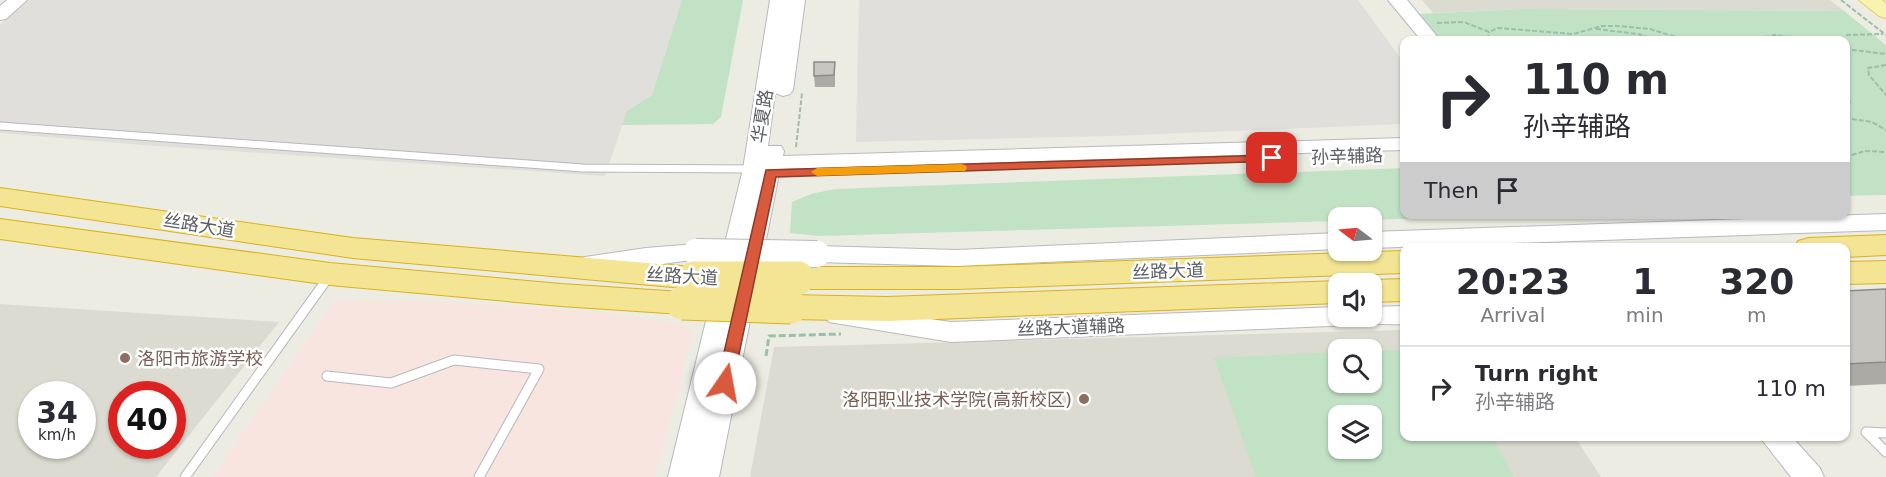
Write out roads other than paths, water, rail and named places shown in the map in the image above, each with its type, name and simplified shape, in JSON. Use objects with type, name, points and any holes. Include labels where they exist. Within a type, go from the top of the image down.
[{"type":"highway","name":"丝路大道","points":[[0,197],[353,248],[569,269],[691,278],[794,292],[887,309],[958,281],[1400,262]]},
{"type":"highway","name":"丝路大道","points":[[0,229],[330,274],[561,295],[691,278]]},
{"type":"highway","points":[[1850,246],[1886,245]]},
{"type":"highway","points":[[1850,273],[1886,272]]},
{"type":"highway","name":"丝路大道","points":[[958,281],[1328,292]]},
{"type":"highway","points":[[1382,291],[1400,290]]},
{"type":"main road","points":[[1869,0],[1886,12]]},
{"type":"street","points":[[0,15],[18,0]]},
{"type":"street","name":"华夏路","points":[[683,477],[765,168],[779,0]]},
{"type":"street","name":"华夏路","points":[[704,477],[796,0]]},
{"type":"street","points":[[1388,0],[1418,36]]},
{"type":"street","points":[[1397,0],[1433,32]]},
{"type":"street","name":"孙辛辅路","points":[[765,168],[1400,144]]},
{"type":"street","name":"孙辛辅路","points":[[765,168],[1400,154]]},
{"type":"street","points":[[1382,240],[1886,222]]},
{"type":"street","points":[[794,292],[871,266],[958,281],[1328,242]]},
{"type":"street","points":[[691,278],[817,254],[958,281]]},
{"type":"street","points":[[1850,293],[1886,291]]},
{"type":"street","name":"丝路大道辅路","points":[[794,292],[951,332],[1328,317]]},
{"type":"street","points":[[1382,316],[1400,315]]},
{"type":"street","points":[[1761,441],[1793,477]]},
{"type":"street","points":[[1777,441],[1809,477]]},
{"type":"lane","points":[[0,126],[584,168],[765,168]]},
{"type":"lane","points":[[185,477],[330,274]]},
{"type":"lane","points":[[327,376],[391,383],[454,360],[539,369],[479,477]]},
{"type":"lane","points":[[1886,433],[1866,432],[1886,452]]},
{"type":"place","name":"洛阳市旅游学校","points":[[125,358]]},
{"type":"place","name":"洛阳职业技术学院(高新校区)","points":[[1084,399]]}]
